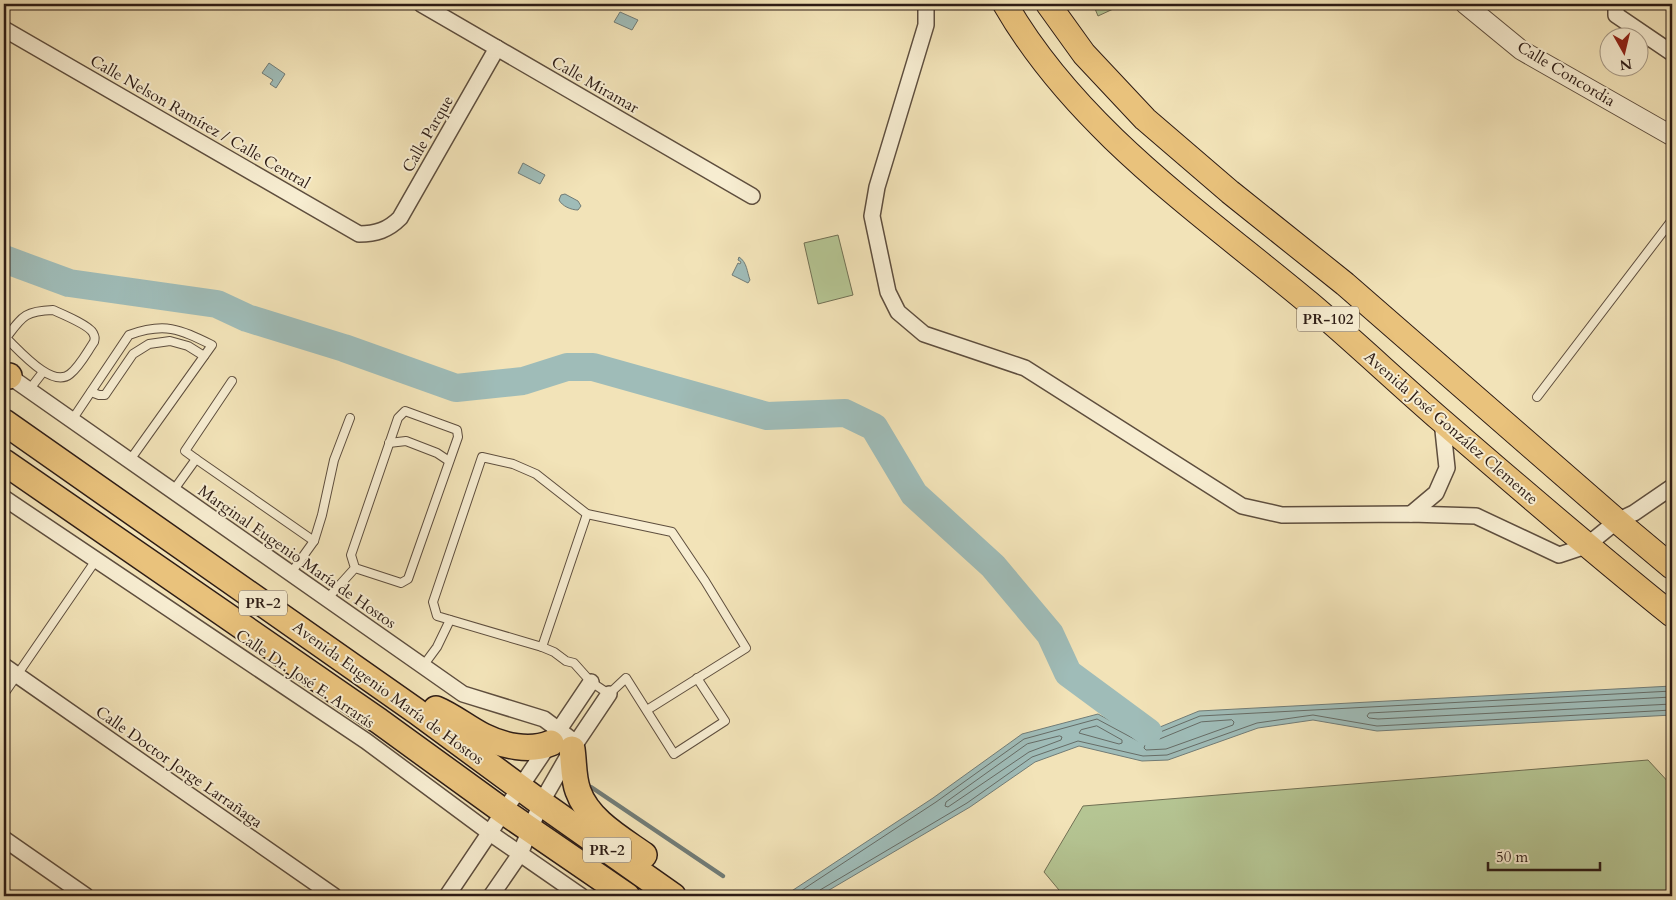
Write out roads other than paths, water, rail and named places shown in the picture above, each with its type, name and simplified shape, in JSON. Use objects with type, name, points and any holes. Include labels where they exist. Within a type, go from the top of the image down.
[{"type":"highway","name":"Avenida Eugenio María de Hostos","points":[[4,422],[416,711],[672,895]]},
{"type":"highway","name":"Avenida Eugenio María de Hostos","points":[[4,462],[379,721],[503,811],[627,896]]},
{"type":"highway","points":[[416,711],[432,708],[455,718],[484,737],[517,747],[541,748],[565,741],[577,791],[584,803],[599,821],[662,870],[672,895]]},
{"type":"main road","name":"Avenida José González Clemente","points":[[1005,4],[1018,27],[1043,61],[1070,95],[1107,134],[1310,304],[1586,546],[1672,615]]},
{"type":"main road","name":"PR-102","points":[[1048,4],[1084,54],[1145,120],[1230,192],[1345,284],[1617,522],[1672,567]]},
{"type":"street","name":"Calle Miramar","points":[[420,4],[752,196]]},
{"type":"street","points":[[926,4],[926,25],[876,187],[872,216],[888,292],[898,312],[924,334],[1025,368],[1242,506],[1282,515],[1411,514],[1476,516],[1560,555],[1586,546],[1617,522],[1634,513],[1672,487]]},
{"type":"street","name":"Calle Concordia","points":[[1465,4],[1521,50],[1672,136]]},
{"type":"street","points":[[1616,4],[1616,15],[1672,53]]},
{"type":"street","name":"Calle Nelson Ramírez / Calle Central","points":[[4,29],[359,234],[381,232]]},
{"type":"street","name":"Calle Parque","points":[[381,232],[400,218],[497,48]]},
{"type":"street","name":"Marginal Eugenio María de Hostos","points":[[14,381],[130,460],[463,694],[544,719],[565,741]]},
{"type":"street","points":[[1411,514],[1436,493],[1447,468],[1442,421]]},
{"type":"street","name":"Calle Dr. José E. Arrarás","points":[[4,498],[366,741],[490,833],[581,896]]},
{"type":"street","name":"Calle Doctor Jorge Larrañaga","points":[[4,666],[332,896]]},
{"type":"street","points":[[491,896],[520,854],[565,741],[591,682]]},
{"type":"street","points":[[448,896],[520,787],[609,694]]},
{"type":"street","points":[[4,839],[86,896]]},
{"type":"lane","points":[[1537,397],[1672,220]]},
{"type":"lane","points":[[53,310],[65,314],[91,330],[94,334],[94,342],[72,373],[53,378],[43,372],[5,337],[22,316],[31,312],[53,310]]},
{"type":"lane","points":[[72,420],[129,335],[145,330],[170,328],[186,332],[212,345],[130,460]]},
{"type":"lane","points":[[91,392],[105,395],[133,354],[149,344],[170,341],[188,346],[204,356]]},
{"type":"lane","points":[[14,381],[43,372]]},
{"type":"lane","points":[[232,381],[185,451],[314,541]]},
{"type":"lane","points":[[404,411],[457,430],[458,437],[408,579],[401,583],[355,568],[351,555],[398,418],[404,411]]},
{"type":"lane","points":[[291,573],[314,541],[322,515],[334,460],[350,418]]},
{"type":"lane","points":[[389,443],[406,441],[437,453],[449,461]]},
{"type":"lane","points":[[647,710],[697,678],[746,648],[682,546],[672,532],[587,514],[536,474],[513,464],[482,457],[433,602],[437,616],[554,652],[566,661],[574,663],[591,682],[609,694],[626,678],[674,754],[725,722],[697,678]]},
{"type":"lane","points":[[173,491],[196,459]]},
{"type":"lane","points":[[542,647],[587,514]]},
{"type":"lane","points":[[4,694],[96,560]]},
{"type":"lane","points":[[327,599],[355,568]]},
{"type":"lane","points":[[422,666],[437,647],[450,620]]},
{"type":"water","points":[[620,12],[638,20],[632,30],[614,22]]},
{"type":"water","points":[[269,63],[285,74],[276,88],[270,84],[273,80],[262,73]]},
{"type":"water","points":[[523,163],[545,175],[540,184],[518,173]]},
{"type":"water","points":[[565,194],[578,201],[581,206],[578,210],[567,207],[560,202],[561,195]]},
{"type":"water","points":[[739,257],[746,267],[750,280],[748,283],[732,275],[738,263],[740,264],[741,262],[738,260]]},
{"type":"water","points":[[1672,686],[1672,715],[1377,731],[1313,720],[1258,728],[1168,760],[1142,761],[1079,746],[1035,762],[970,807],[819,896],[784,896],[933,798],[1022,734],[1098,714],[1138,736],[1199,711]]},
{"type":"waterway","points":[[4,259],[69,283],[217,304],[247,318],[344,348],[456,388],[523,381],[567,367],[593,367],[767,416],[845,413],[874,427],[914,494],[993,566],[1050,634],[1068,673],[1148,732]]},
{"type":"waterway","points":[[591,787],[723,876]]}]
